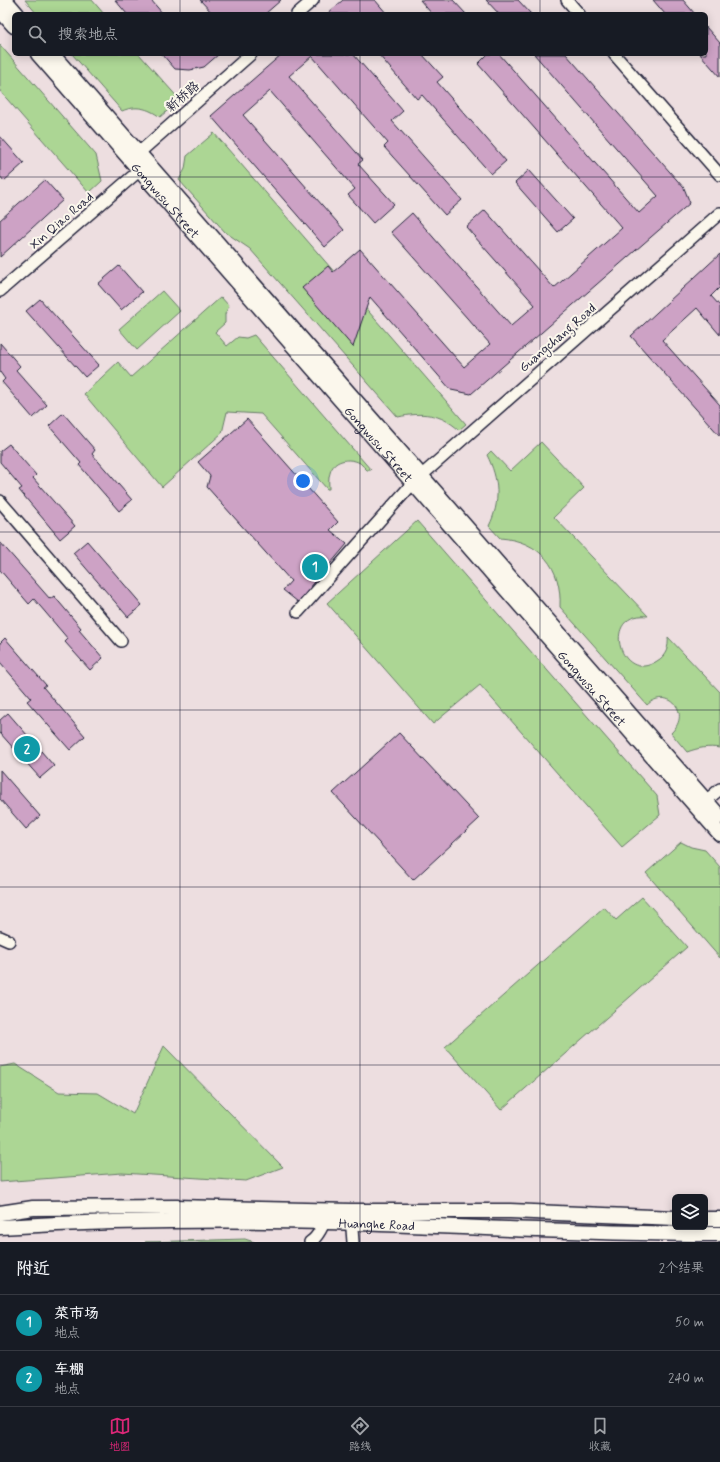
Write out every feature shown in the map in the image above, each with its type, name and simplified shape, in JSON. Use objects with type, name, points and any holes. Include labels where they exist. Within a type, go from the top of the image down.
[{"type":"main road","points":[[5,0],[15,12]]},
{"type":"main road","points":[[0,10],[12,24]]},
{"type":"main road","name":"Gongwusu Street","points":[[40,56],[137,161],[702,805],[720,834]]},
{"type":"main road","name":"Gongwusu Street","points":[[54,56],[137,161]]},
{"type":"main road","name":"Gongwusu Street","points":[[702,805],[720,818]]},
{"type":"main road","name":"Huanghe Road","points":[[0,1213],[33,1208],[176,1207],[351,1217],[511,1230],[720,1234]]},
{"type":"main road","name":"Huanghe Road","points":[[351,1217],[510,1212],[672,1218]]},
{"type":"main road","name":"Huanghe Road","points":[[33,1225],[325,1216]]},
{"type":"main road","points":[[708,1219],[720,1219]]},
{"type":"main road","points":[[0,1227],[33,1225]]},
{"type":"main road","points":[[0,1231],[33,1225]]},
{"type":"street","points":[[299,12],[313,0]]},
{"type":"street","points":[[566,0],[577,12]]},
{"type":"street","name":"新桥路","points":[[137,161],[249,56]]},
{"type":"street","points":[[616,56],[720,175]]},
{"type":"street","name":"Xin Qiao Road","points":[[0,291],[137,161]]},
{"type":"street","name":"Guangchang Road","points":[[298,612],[417,479],[720,213]]},
{"type":"street","points":[[0,501],[121,641]]},
{"type":"street","points":[[702,805],[720,789]]},
{"type":"street","points":[[310,1242],[313,1240],[325,1216]]},
{"type":"street","points":[[351,1217],[353,1242]]},
{"type":"green space","points":[[25,0],[92,0],[102,12],[35,12]]},
{"type":"green space","points":[[0,45],[96,155],[102,181],[89,193],[0,91]]},
{"type":"green space","points":[[74,56],[141,56],[180,100],[160,117],[151,111],[142,108],[132,108],[122,111]]},
{"type":"green space","points":[[214,133],[466,424],[459,430],[445,420],[430,415],[407,415],[398,417],[250,249],[225,232],[179,180],[185,169],[187,156]]},
{"type":"green space","points":[[162,291],[180,311],[137,350],[119,329]]},
{"type":"green space","points":[[221,297],[229,306],[225,314],[225,323],[215,332],[227,346],[238,337],[246,338],[254,335],[371,470],[367,470],[356,461],[342,461],[334,465],[329,477],[329,489],[327,489],[261,414],[227,412],[222,433],[162,487],[84,394],[118,362],[131,377]]},
{"type":"green space","points":[[541,442],[584,488],[554,517],[648,616],[633,618],[624,624],[620,635],[620,646],[625,656],[633,664],[644,666],[657,661],[663,657],[666,651],[668,637],[720,692],[720,748],[711,747],[695,749],[687,752],[671,733],[677,725],[679,717],[675,704],[662,698],[647,705],[560,607],[560,593],[557,580],[546,559],[527,544],[500,538],[489,526],[493,517],[497,499],[497,490],[494,473],[487,455],[491,451],[510,471]]},
{"type":"green space","points":[[417,521],[657,796],[660,815],[622,847],[480,685],[433,724],[327,603]]},
{"type":"green space","points":[[681,842],[691,847],[705,850],[720,867],[720,958],[646,873]]},
{"type":"green space","points":[[642,897],[687,947],[501,1110],[445,1047],[604,907],[616,920]]},
{"type":"green space","points":[[164,1046],[283,1167],[246,1181],[122,1173],[0,1182],[0,1067],[15,1064],[59,1092],[98,1093],[133,1114]]},
{"type":"green space","points":[[245,1239],[254,1242],[145,1242]]},
{"type":"building","points":[[115,0],[151,0],[161,12],[125,12]]},
{"type":"building","points":[[200,0],[281,0],[267,12],[211,12]]},
{"type":"building","points":[[343,0],[375,0],[385,12],[329,12]]},
{"type":"building","points":[[420,0],[453,0],[464,12],[430,12]]},
{"type":"building","points":[[486,0],[518,0],[529,12],[497,12]]},
{"type":"building","points":[[653,0],[683,0],[693,12],[663,12]]},
{"type":"building","points":[[708,29],[720,43],[720,77],[702,56],[708,56]]},
{"type":"building","points":[[164,56],[217,56],[204,67],[190,70],[175,69]]},
{"type":"building","points":[[280,56],[312,56],[289,76],[363,160],[358,164],[394,204],[373,223],[348,195],[355,189],[270,91],[243,115],[344,230],[325,247],[211,116]]},
{"type":"building","points":[[312,56],[355,56],[403,111],[392,121],[462,200],[445,215],[384,147],[388,143]]},
{"type":"building","points":[[380,56],[424,56],[443,77],[437,82],[506,161],[491,174],[422,95],[417,99]]},
{"type":"building","points":[[486,56],[501,56],[639,213],[658,196],[536,56],[568,56],[684,188],[690,203],[471,394],[451,390],[370,297],[353,347],[302,288],[328,266],[333,272],[360,249],[464,367],[490,344],[391,232],[412,213],[511,326],[535,305],[466,227],[485,210],[554,288],[622,228],[478,64]]},
{"type":"building","points":[[0,136],[24,163],[4,181],[0,176]]},
{"type":"building","points":[[529,170],[573,219],[558,232],[515,183]]},
{"type":"building","points":[[45,180],[63,200],[0,257],[0,220]]},
{"type":"building","points":[[720,254],[720,287],[711,296],[720,306],[720,335],[697,308],[662,340],[720,405],[720,436],[631,336]]},
{"type":"building","points":[[119,266],[142,292],[121,310],[98,284]]},
{"type":"building","points":[[40,299],[99,365],[85,377],[26,311]]},
{"type":"building","points":[[0,343],[20,366],[16,370],[47,405],[33,418],[2,382],[5,379],[0,372]]},
{"type":"building","points":[[63,413],[95,450],[92,454],[132,500],[119,511],[79,465],[81,463],[49,426]]},
{"type":"building","points":[[247,419],[338,522],[330,530],[347,544],[298,602],[283,590],[291,581],[207,487],[210,476],[198,462]]},
{"type":"building","points":[[9,444],[36,475],[33,478],[75,526],[60,539],[19,490],[22,488],[0,462],[0,451]]},
{"type":"building","points":[[87,541],[142,605],[128,617],[73,553]]},
{"type":"building","points":[[0,542],[50,599],[54,596],[81,628],[79,630],[103,658],[90,670],[65,642],[68,639],[34,599],[29,604],[0,570]]},
{"type":"building","points":[[5,638],[46,685],[43,687],[85,736],[70,750],[27,701],[31,698],[0,662],[0,643]]},
{"type":"building","points":[[8,713],[54,766],[40,778],[0,733],[0,720]]},
{"type":"building","points":[[399,733],[479,819],[413,880],[333,793]]},
{"type":"building","points":[[0,770],[40,816],[26,829],[0,799]]},
{"type":"place","name":"菜市场","points":[[315,567]]},
{"type":"place","name":"车棚","points":[[27,749]]}]
